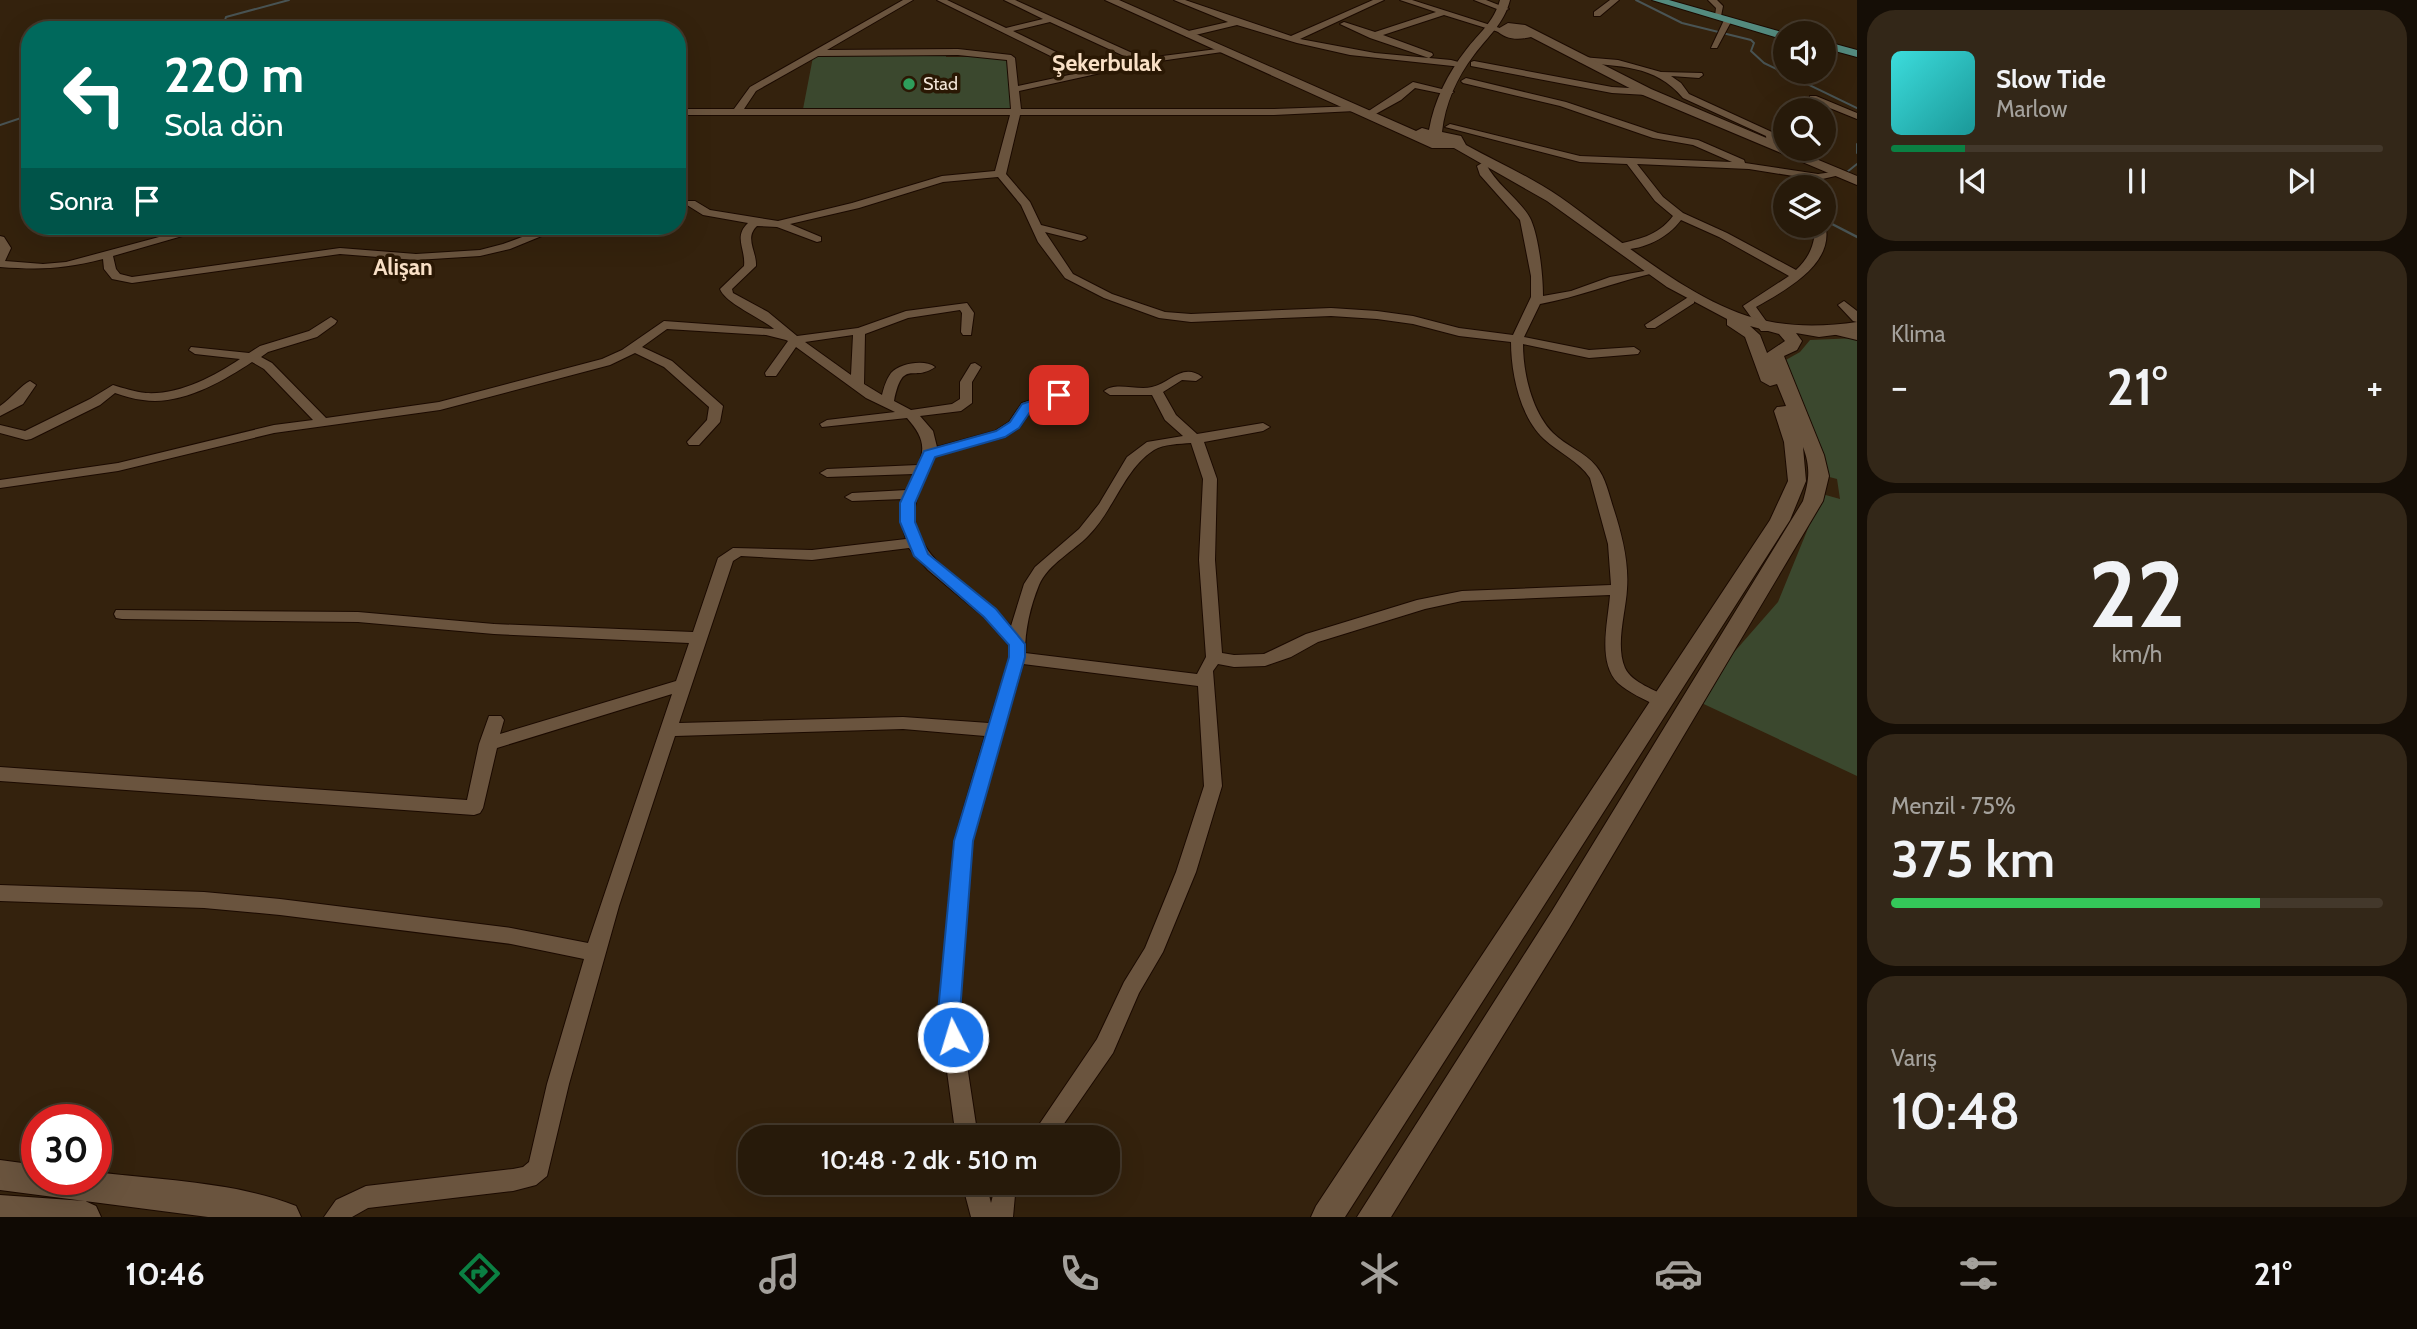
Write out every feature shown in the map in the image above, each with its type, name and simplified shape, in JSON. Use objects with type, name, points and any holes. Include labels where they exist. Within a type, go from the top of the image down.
[{"type":"main road","points":[[1111,0],[1372,116],[1449,138],[1552,198],[1618,247],[1697,298],[1763,328],[1785,331],[1793,343]]},
{"type":"main road","points":[[1657,0],[1723,17]]},
{"type":"main road","points":[[1669,0],[1773,32]]},
{"type":"main road","points":[[1509,6],[1528,30],[1582,60],[1647,92],[1770,140],[1857,181]]},
{"type":"main road","points":[[1509,6],[1503,31],[1468,64],[1437,116],[1449,138],[1482,166],[1545,200],[1690,300],[1744,327],[1832,330]]},
{"type":"main road","points":[[1503,31],[1527,35],[1528,30]]},
{"type":"main road","points":[[1503,31],[1582,60]]},
{"type":"main road","points":[[1836,50],[1857,56]]},
{"type":"main road","points":[[1449,138],[1452,111],[1466,81],[1468,64]]},
{"type":"main road","points":[[1373,1217],[1561,919],[1813,501],[1820,476],[1815,455],[1775,354],[1810,334],[1857,327]]},
{"type":"main road","points":[[1327,1217],[1780,520],[1797,481],[1793,442],[1763,328]]},
{"type":"main road","points":[[0,1175],[234,1205],[285,1217]]},
{"type":"main road","points":[[0,1211],[85,1217]]},
{"type":"street","points":[[737,112],[753,89],[909,0]]},
{"type":"street","points":[[941,0],[1008,30],[1092,73]]},
{"type":"street","points":[[1008,0],[1123,54],[1147,61]]},
{"type":"street","points":[[1178,0],[1234,23],[1292,39],[1377,57],[1448,61],[1612,90],[1647,92]]},
{"type":"street","points":[[1292,39],[1380,0]]},
{"type":"street","points":[[1404,0],[1503,31]]},
{"type":"street","points":[[1478,0],[1509,6]]},
{"type":"street","points":[[1597,14],[1615,0]]},
{"type":"street","points":[[1712,0],[1720,8],[1723,17],[1722,34],[1714,46]]},
{"type":"street","points":[[1373,36],[1442,13]]},
{"type":"street","points":[[1008,30],[1052,19]]},
{"type":"street","points":[[1187,34],[1234,23]]},
{"type":"street","points":[[1344,24],[1448,61]]},
{"type":"street","points":[[1016,89],[1147,61],[1225,51]]},
{"type":"street","points":[[814,53],[958,52],[1008,56],[1013,60],[1016,111],[1001,174]]},
{"type":"street","points":[[1582,60],[1649,71],[1699,75]]},
{"type":"street","points":[[1649,71],[1677,83],[1686,96],[1770,140],[1773,132]]},
{"type":"street","points":[[1466,81],[1563,104],[1656,136],[1695,142],[1749,166],[1787,175]]},
{"type":"street","points":[[1372,116],[1398,99],[1413,85],[1449,92]]},
{"type":"street","points":[[1836,107],[1857,116]]},
{"type":"street","points":[[686,112],[1275,112],[1355,108]]},
{"type":"street","points":[[1449,138],[1631,163],[1749,166]]},
{"type":"street","points":[[1631,163],[1659,199],[1679,215],[1723,235],[1798,276]]},
{"type":"street","points":[[1482,166],[1485,175],[1521,212],[1528,225],[1538,288],[1535,301],[1517,339],[1520,377],[1533,416],[1553,441],[1590,467],[1598,478],[1618,557],[1620,590],[1614,658],[1617,669],[1622,677],[1663,702]]},
{"type":"street","points":[[1832,175],[1836,173]]},
{"type":"street","points":[[778,224],[855,206],[942,179],[1001,174]]},
{"type":"street","points":[[1001,174],[1026,204],[1054,257],[1078,282],[1163,315],[1191,318],[1331,312],[1377,314],[1467,334],[1517,339],[1589,354],[1634,351]]},
{"type":"street","points":[[691,203],[703,212],[778,224],[817,239]]},
{"type":"street","points":[[1618,247],[1661,236],[1671,228],[1679,215]]},
{"type":"street","points":[[758,221],[748,227],[745,234],[746,248],[751,260],[749,267],[726,291],[764,314],[792,339],[857,385],[912,415],[926,431],[929,454],[906,512],[914,543],[922,556],[990,613],[1017,651],[1206,681]]},
{"type":"street","points":[[1037,227],[1081,238]]},
{"type":"street","points":[[0,239],[5,248],[2,264],[54,267],[108,256],[181,235]]},
{"type":"street","points":[[108,256],[110,269],[116,277],[132,280],[340,251],[416,257],[480,253],[537,235]]},
{"type":"street","points":[[1763,328],[1749,306],[1798,276],[1817,250],[1819,238]]},
{"type":"street","points":[[1535,301],[1574,294],[1610,280],[1646,272]]},
{"type":"street","points":[[1651,325],[1690,300]]},
{"type":"street","points":[[1844,305],[1857,318]]},
{"type":"street","points":[[0,484],[118,467],[245,436],[459,401],[606,362],[633,347],[659,327],[670,324],[766,331],[792,339],[858,332],[906,314],[963,306],[968,313],[967,332]]},
{"type":"street","points":[[0,429],[26,436],[95,402],[113,389],[145,397],[174,395],[221,377],[264,349],[308,336],[331,321]]},
{"type":"street","points":[[1832,330],[1857,336]]},
{"type":"street","points":[[857,385],[858,332]]},
{"type":"street","points":[[771,373],[792,339]]},
{"type":"street","points":[[633,347],[668,364],[716,406],[717,417],[713,424],[694,442]]},
{"type":"street","points":[[195,350],[252,357],[281,376],[323,422]]},
{"type":"street","points":[[887,402],[891,380],[898,372],[913,367],[929,367]]},
{"type":"street","points":[[827,424],[948,410],[966,403],[966,382],[975,367]]},
{"type":"street","points":[[1110,391],[1156,391],[1180,376],[1196,377]]},
{"type":"street","points":[[0,412],[18,401],[30,385]]},
{"type":"street","points":[[1050,1125],[1105,1046],[1131,988],[1153,952],[1186,872],[1213,786],[1206,681],[1208,663],[1214,657],[1207,560],[1210,479],[1201,447],[1170,417],[1156,391]]},
{"type":"street","points":[[929,454],[1000,434],[1014,425],[1027,406],[1068,393]]},
{"type":"street","points":[[965,1125],[949,1012],[963,841],[1017,651],[1020,620],[1036,577],[1105,506],[1132,460],[1152,446],[1263,427]]},
{"type":"street","points":[[827,473],[923,469]]},
{"type":"street","points":[[852,497],[911,494]]},
{"type":"street","points":[[335,1217],[344,1208],[366,1197],[513,1180],[528,1177],[539,1168],[558,1084],[595,953],[721,567],[732,553],[747,551],[812,555],[914,543]]},
{"type":"street","points":[[1214,657],[1234,661],[1265,660],[1285,653],[1312,638],[1423,604],[1462,596],[1620,590]]},
{"type":"street","points":[[122,614],[358,617],[494,629],[697,638]]},
{"type":"street","points":[[488,744],[682,685]]},
{"type":"street","points":[[0,774],[474,808],[495,720]]},
{"type":"street","points":[[667,730],[903,723],[996,730]]},
{"type":"street","points":[[0,893],[269,905],[511,936],[595,953]]},
{"type":"street","points":[[977,1195],[983,1217]]},
{"type":"street","points":[[1001,1217],[1004,1195]]},
{"type":"green space","name":"Stad","points":[[946,53],[946,57],[1003,57],[1009,60],[1012,109],[803,109],[813,57]]},
{"type":"green space","points":[[1857,338],[1857,776],[1693,699],[1778,602],[1822,494],[1840,499],[1837,479],[1818,474],[1784,361],[1800,352],[1810,340]]},
{"type":"waterway","points":[[227,21],[226,17],[289,0]]},
{"type":"waterway","points":[[1636,0],[1682,23],[1751,40],[1754,43],[1751,51],[1764,63],[1857,108]]},
{"type":"waterway","points":[[0,125],[21,118]]},
{"type":"waterway","points":[[1857,144],[1857,153]]},
{"type":"waterway","points":[[1847,172],[1857,164]]},
{"type":"waterway","points":[[1836,226],[1857,237]]},
{"type":"place","name":"Stad","points":[[909,84]]},
{"type":"district","name":"Şekerbulak","points":[[1107,63]]},
{"type":"district","name":"Alişan","points":[[403,267]]},
{"type":"route","points":[[953,1037],[949,1012],[963,841],[1017,657],[1017,644],[990,613],[922,556],[912,539],[906,512],[929,454],[1000,434],[1014,425],[1027,406],[1059,395]]}]
